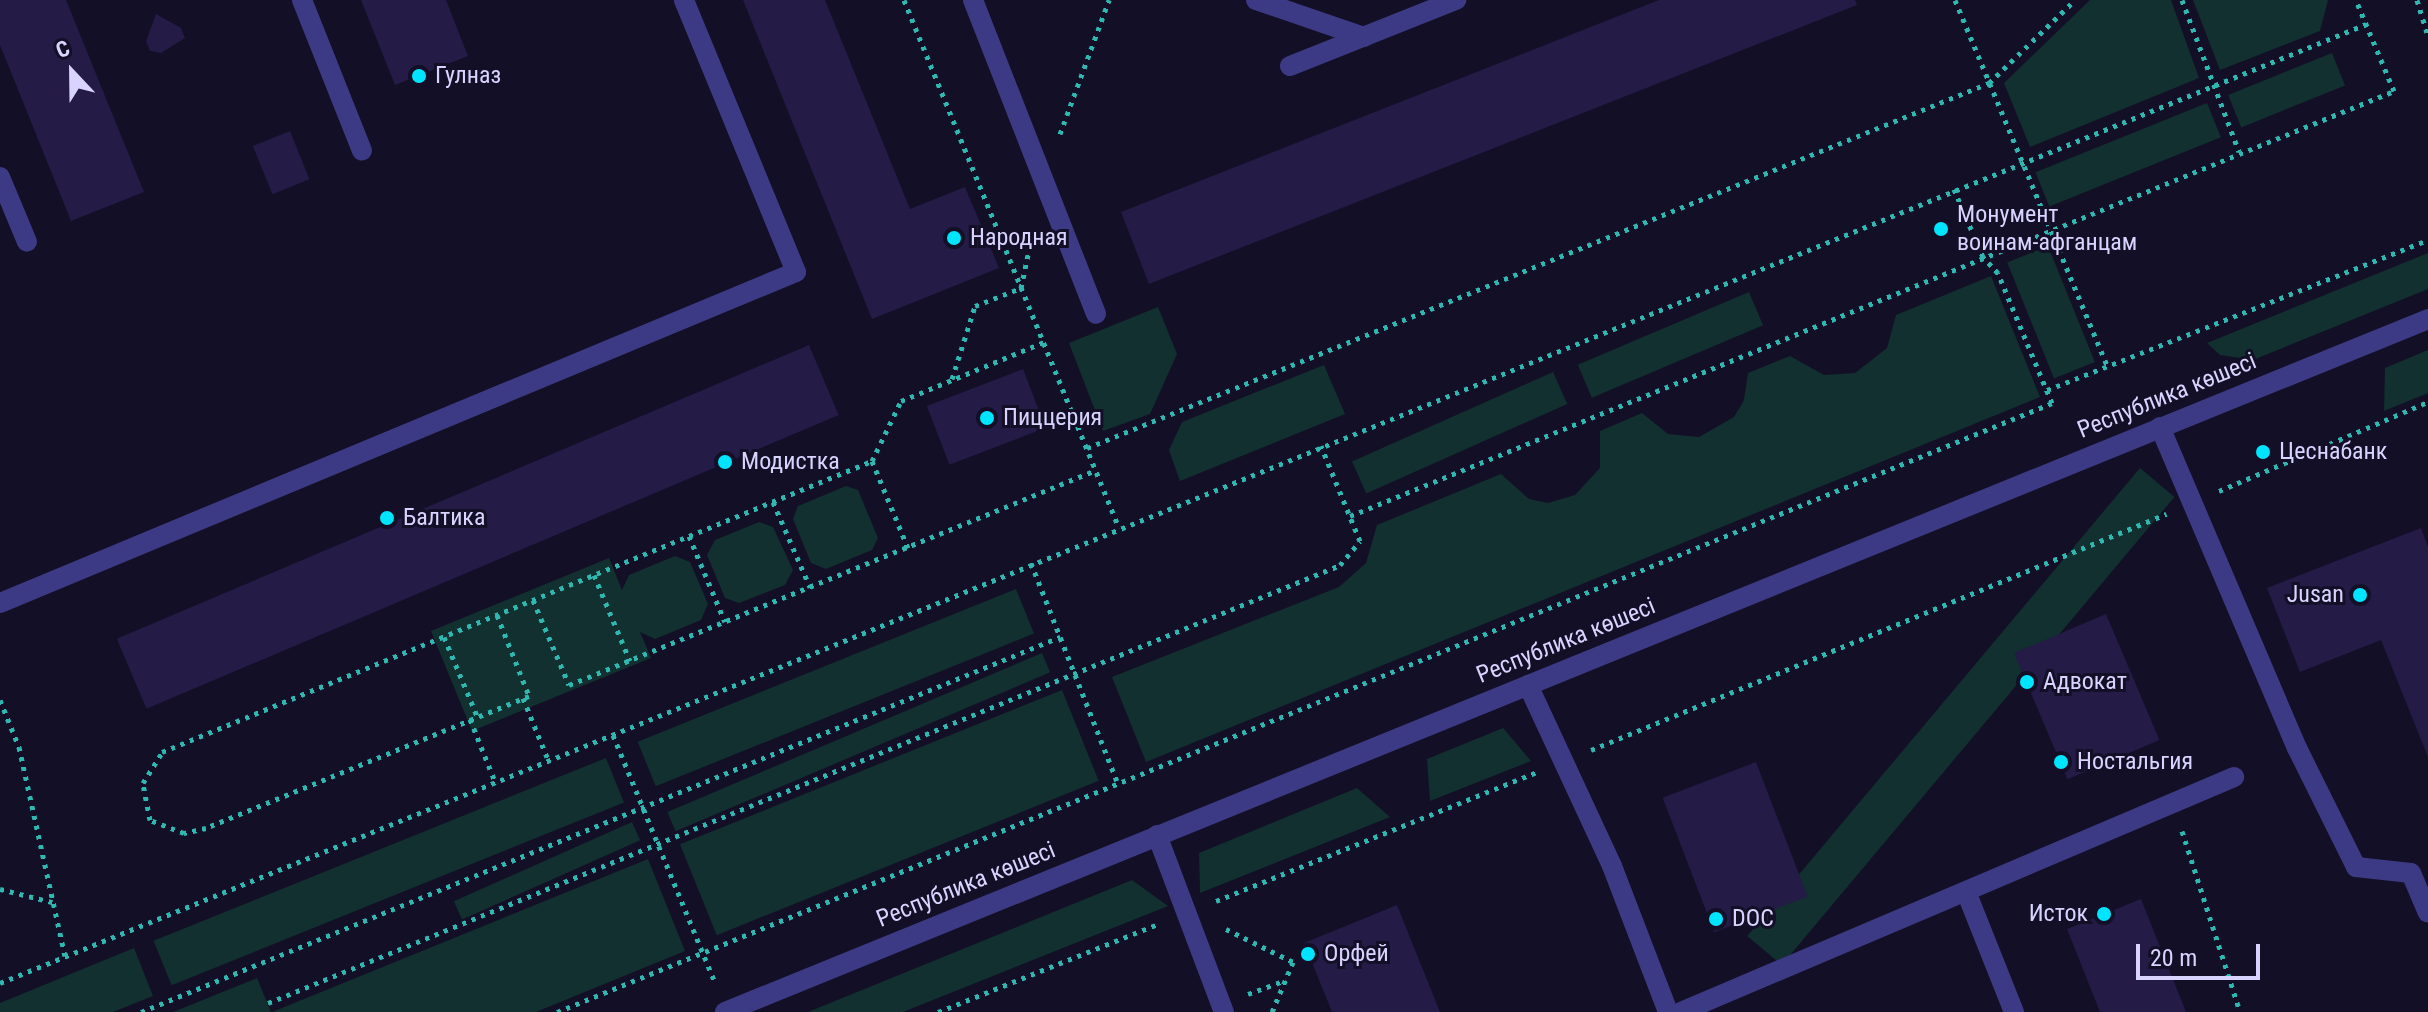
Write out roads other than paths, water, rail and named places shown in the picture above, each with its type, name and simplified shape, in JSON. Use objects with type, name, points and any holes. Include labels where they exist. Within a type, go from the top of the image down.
[{"type":"street","points":[[302,0],[362,151]]},
{"type":"street","points":[[0,603],[796,272],[684,0]]},
{"type":"street","points":[[973,0],[1096,314]]},
{"type":"street","points":[[1256,0],[1364,37]]},
{"type":"street","points":[[1290,66],[1456,0]]},
{"type":"street","points":[[0,177],[27,242]]},
{"type":"street","name":"Республика көшесі","points":[[725,1012],[2428,319]]},
{"type":"street","points":[[2160,427],[2297,748],[2356,867],[2411,873],[2428,913]]},
{"type":"street","points":[[1528,685],[1612,866],[1668,1012]]},
{"type":"street","points":[[1681,1012],[1967,894],[2234,777]]},
{"type":"street","points":[[1157,835],[1189,911],[1224,1012]]},
{"type":"street","points":[[1967,894],[2014,1012]]},
{"type":"place","name":"Гулназ","points":[[419,76]]},
{"type":"place","name":"Монумент воинам-афганцам","points":[[1941,229]]},
{"type":"place","name":"Народная","points":[[954,238]]},
{"type":"place","name":"Пиццерия","points":[[987,418]]},
{"type":"place","name":"Цеснабанк","points":[[2263,452]]},
{"type":"place","name":"Модистка","points":[[725,462]]},
{"type":"place","name":"Балтика","points":[[387,518]]},
{"type":"place","name":"Jusan","points":[[2360,595]]},
{"type":"place","name":"Адвокат","points":[[2027,682]]},
{"type":"place","name":"Ностальгия","points":[[2061,762]]},
{"type":"place","name":"Исток","points":[[2104,914]]},
{"type":"place","name":"DOC","points":[[1716,919]]},
{"type":"place","name":"Орфей","points":[[1308,954]]}]
